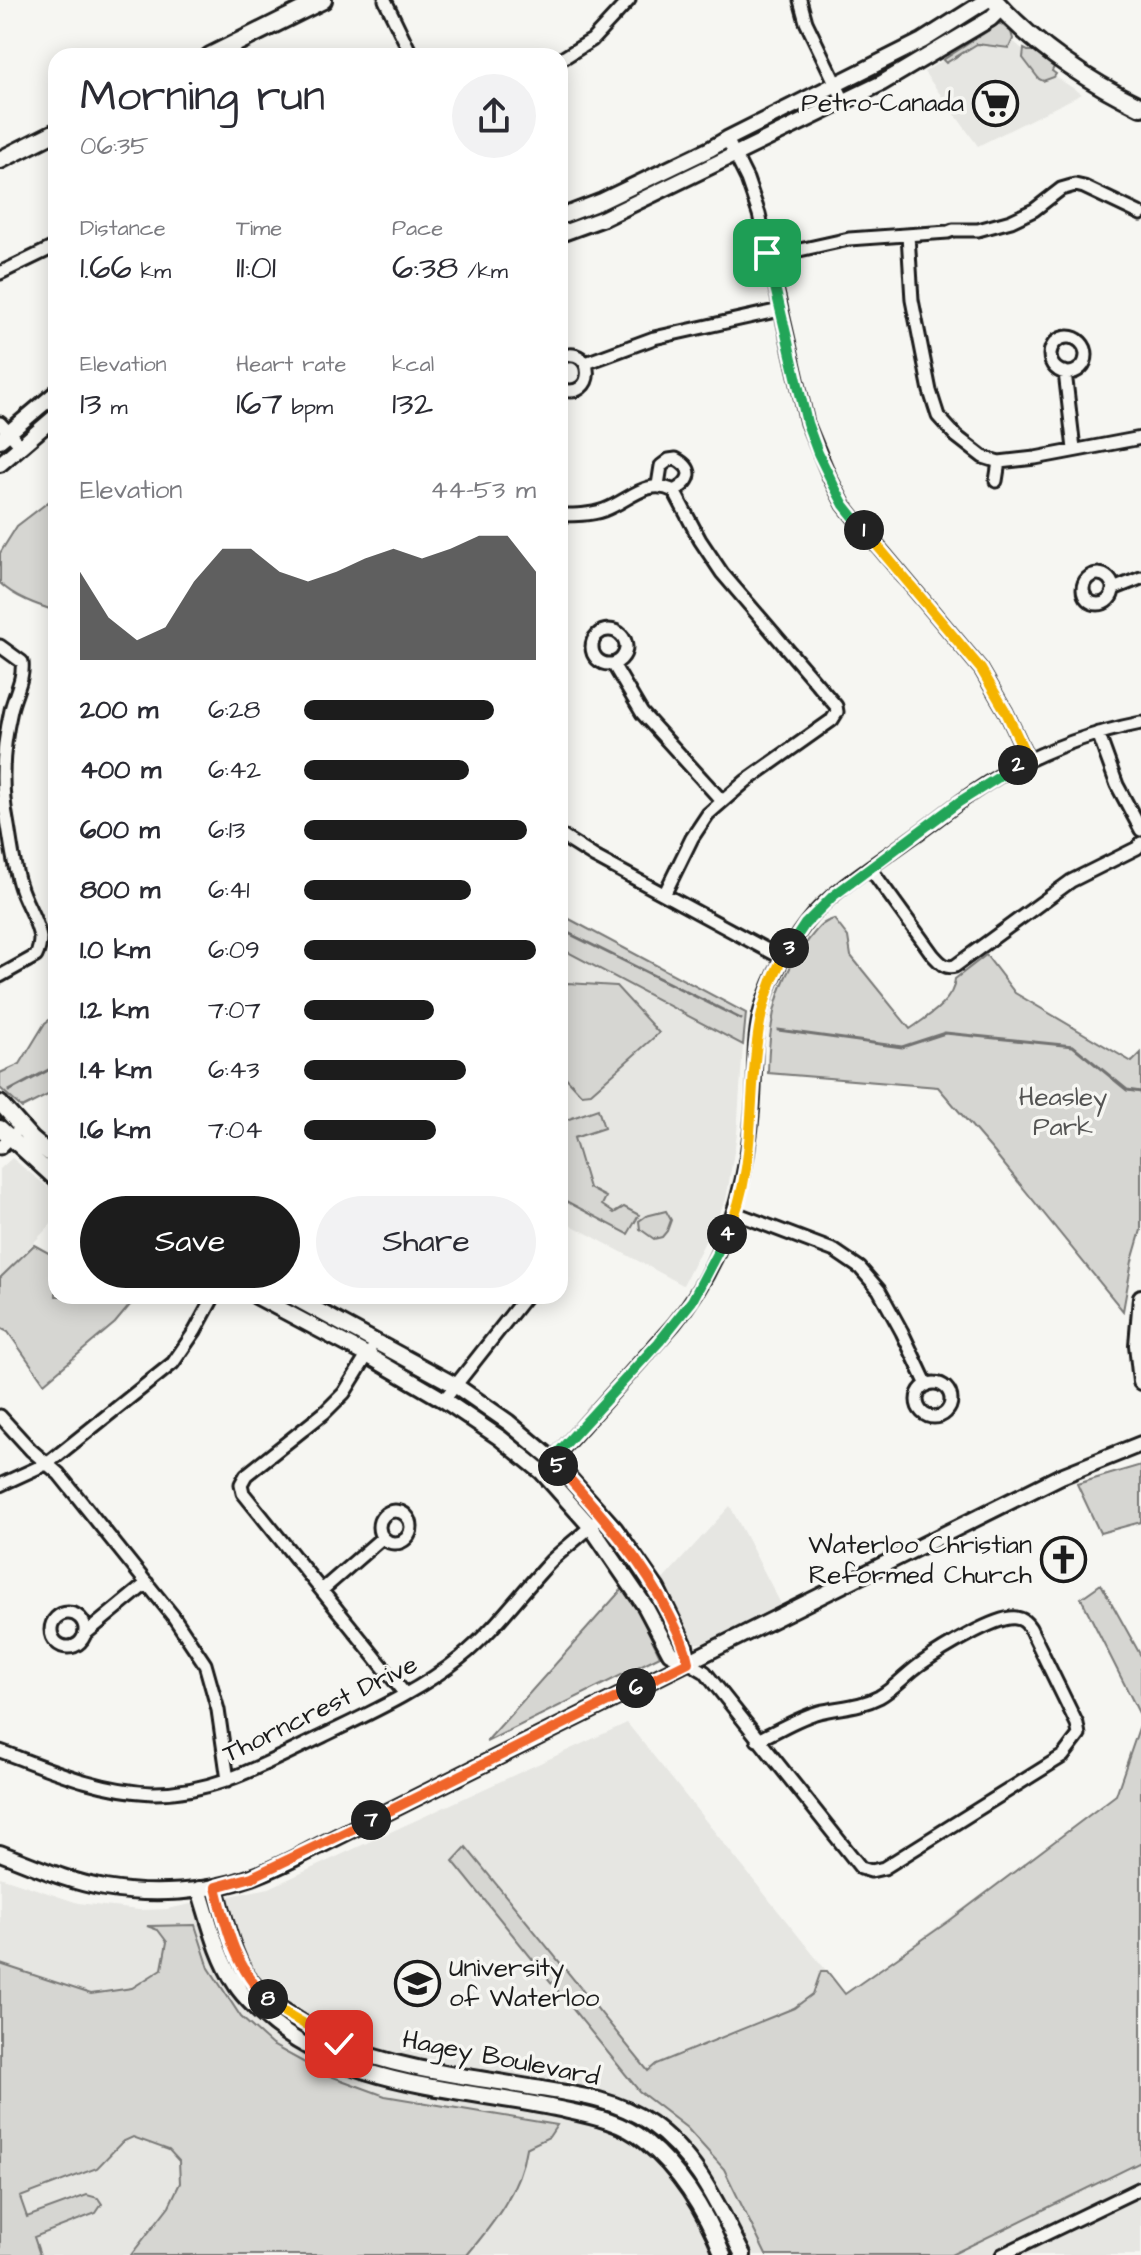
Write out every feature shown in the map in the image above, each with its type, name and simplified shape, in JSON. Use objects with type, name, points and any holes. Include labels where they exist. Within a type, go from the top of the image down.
[{"type":"main road","points":[[226,48],[323,0]]},
{"type":"main road","points":[[994,3],[1061,59],[1141,107]]},
{"type":"main road","points":[[2,154],[48,135]]},
{"type":"street","points":[[385,0],[408,48]]},
{"type":"street","points":[[568,55],[592,40],[629,0]]},
{"type":"street","points":[[800,0],[806,22],[844,101]]},
{"type":"street","points":[[568,214],[626,191],[994,3]]},
{"type":"street","points":[[568,231],[604,218],[735,156],[932,55],[990,19],[994,3]]},
{"type":"street","points":[[727,139],[754,198],[807,423],[818,453],[844,505],[981,669],[1028,759]]},
{"type":"street","points":[[768,257],[849,239],[978,230],[1006,223],[1034,210],[1061,189],[1075,185],[1141,214]]},
{"type":"street","points":[[908,235],[912,300],[930,391],[938,416],[956,436],[983,457],[999,462],[1141,438]]},
{"type":"street","points":[[0,273],[48,250]]},
{"type":"street","points":[[586,363],[654,338],[780,310]]},
{"type":"street","points":[[568,356],[575,355],[586,363],[588,376],[583,386],[574,391],[568,390]]},
{"type":"street","points":[[1065,372],[1074,449]]},
{"type":"street","points":[[20,445],[3,432],[48,399]]},
{"type":"street","points":[[0,464],[48,422]]},
{"type":"street","points":[[658,485],[661,466],[676,459],[685,464],[688,479],[674,491]]},
{"type":"street","points":[[996,481],[999,462]]},
{"type":"street","points":[[568,515],[604,510],[658,485],[674,491],[722,573],[836,706],[837,712],[832,720],[746,781],[701,822],[665,893]]},
{"type":"street","points":[[1113,589],[1141,578]]},
{"type":"street","points":[[0,646],[22,662],[21,679],[6,737],[5,811],[14,867],[40,935],[40,944],[36,956],[0,976]]},
{"type":"street","points":[[613,664],[642,713],[722,801]]},
{"type":"street","points":[[542,1472],[659,1342],[692,1301],[705,1279],[735,1213],[749,1147],[763,1003],[782,958],[812,916],[833,896],[977,790],[1028,759],[1098,733],[1141,723]]},
{"type":"street","points":[[1098,733],[1114,779],[1141,830]]},
{"type":"street","points":[[568,840],[782,958]]},
{"type":"street","points":[[870,868],[933,955],[949,968],[1055,891],[1137,848],[1141,843]]},
{"type":"street","points":[[0,1103],[8,1135],[48,1172]]},
{"type":"street","points":[[8,1135],[48,1155]]},
{"type":"street","points":[[735,1213],[835,1251],[860,1268],[879,1290],[927,1385]]},
{"type":"street","points":[[1141,1297],[1137,1345],[1141,1382]]},
{"type":"street","points":[[0,1485],[48,1463],[150,1383],[178,1358],[209,1304]]},
{"type":"street","points":[[273,1304],[455,1385],[497,1414],[552,1459],[597,1522]]},
{"type":"street","points":[[303,1304],[500,1438],[597,1522],[615,1529],[657,1589],[685,1646],[688,1662],[705,1672],[757,1740],[861,1868],[871,1871],[884,1868],[1063,1756],[1079,1735],[1077,1724],[1030,1628],[1025,1621],[1016,1618],[995,1621],[958,1642],[922,1663],[880,1696],[858,1705],[797,1720],[757,1740]]},
{"type":"street","points":[[444,1400],[520,1304]]},
{"type":"street","points":[[371,1349],[344,1393],[324,1413],[246,1475],[241,1484],[243,1493],[405,1694]]},
{"type":"street","points":[[0,1416],[31,1450],[48,1463],[173,1616],[205,1664],[218,1710],[228,1780]]},
{"type":"street","points":[[0,1853],[78,1882],[132,1892],[216,1887],[252,1877],[1061,1476],[1141,1444]]},
{"type":"street","name":"Thorncrest Drive","points":[[0,1751],[81,1781],[122,1790],[153,1793],[186,1791],[228,1780],[289,1753],[435,1677],[463,1656],[550,1562],[597,1522]]},
{"type":"street","points":[[322,1590],[383,1537]]},
{"type":"street","points":[[84,1635],[147,1583]]},
{"type":"street","name":"Hagey Boulevard","points":[[216,1887],[238,1959],[248,1978],[284,2012],[339,2044],[382,2059],[430,2071],[589,2097],[619,2105],[650,2123],[683,2152],[708,2184],[743,2255]]},
{"type":"street","name":"Hagey Boulevard","points":[[199,1889],[225,1966],[236,1986],[274,2025],[331,2058],[367,2073],[538,2104],[596,2117],[622,2127],[645,2140],[683,2179],[723,2255]]},
{"type":"street","points":[[1002,2255],[1141,2188]]},
{"type":"shaded area","points":[[996,27],[1056,77],[1082,94],[978,146],[924,72]]},
{"type":"shaded area","points":[[568,952],[743,1045],[737,1134],[726,1200],[683,1285],[568,1223]]},
{"type":"shaded area","points":[[12,1158],[48,1187],[48,1227],[0,1278],[0,1169]]},
{"type":"shaded area","points":[[730,1506],[781,1604],[704,1643],[695,1643],[688,1641],[659,1584]]},
{"type":"shaded area","name":"University of Waterloo","points":[[627,1723],[845,1994],[1141,1779],[1141,2255],[0,2255],[0,1877],[78,1903],[139,1910],[167,1909],[269,1888]]},
{"type":"green space","points":[[1000,23],[1011,32],[1013,39],[1009,48],[977,44],[946,63],[943,60]]},
{"type":"green space","points":[[1024,49],[1033,51],[1054,67],[1054,77],[1043,81],[1039,79],[1023,58]]},
{"type":"green space","points":[[48,502],[48,608],[19,596],[0,583],[0,553],[17,526]]},
{"type":"green space","points":[[568,918],[746,1013],[743,1045],[568,952]]},
{"type":"green space","name":"Heasley Park","points":[[834,919],[848,937],[851,956],[910,1029],[938,1008],[950,994],[955,979],[986,955],[1015,993],[1132,1062],[1141,1053],[1141,1230],[1123,1311],[938,1087],[768,1073],[770,1035],[782,985],[810,938],[823,924]]},
{"type":"green space","points":[[568,983],[616,986],[659,1033],[591,1093],[581,1094],[568,1080]]},
{"type":"green space","points":[[48,1021],[48,1095],[22,1108],[0,1088],[0,1073],[20,1064]]},
{"type":"green space","points":[[598,1109],[604,1128],[574,1138],[589,1188],[606,1197],[602,1205],[614,1213],[624,1207],[639,1215],[628,1234],[568,1202],[568,1119]]},
{"type":"green space","points":[[666,1211],[671,1220],[662,1237],[654,1239],[640,1229],[639,1221],[646,1216]]},
{"type":"green space","points":[[34,1245],[48,1253],[48,1304],[131,1304],[115,1323],[44,1383],[8,1332],[0,1328],[0,1278]]},
{"type":"green space","points":[[1141,1465],[1141,1522],[1100,1533],[1077,1484]]},
{"type":"green space","points":[[1101,1584],[1141,1656],[1141,1717],[1081,1598]]},
{"type":"green space","points":[[624,1587],[660,1656],[486,1742]]},
{"type":"green space","points":[[1141,1722],[1141,2162],[951,2255],[766,2255],[724,2169],[687,2128],[639,2091],[453,1861],[466,1847],[648,2071],[656,2064],[794,2008],[813,1994],[821,1971],[827,1971],[845,1994],[949,1921],[1116,1795]]},
{"type":"green space","points":[[195,1925],[209,1968],[241,2017],[272,2045],[325,2074],[385,2096],[557,2125],[549,2137],[526,2148],[512,2192],[496,2219],[467,2255],[131,2255],[169,2206],[180,2183],[179,2161],[169,2150],[133,2137],[122,2142],[97,2168],[20,2197],[27,2217],[87,2195],[98,2198],[102,2204],[96,2213],[34,2237],[40,2255],[0,2255],[0,1964],[91,1994],[132,1988],[162,1969],[167,1942],[158,1930],[147,1926]]},
{"type":"waterway","points":[[568,933],[741,1019]]},
{"type":"waterway","points":[[778,1030],[902,1047],[945,1033],[1073,1046],[1127,1090],[1141,1092]]},
{"type":"waterway","points":[[9,1091],[48,1070]]},
{"type":"place","name":"Petro-Canada","points":[[995,103]]},
{"type":"place","name":"Waterloo Christian Reformed Church","points":[[1063,1560]]},
{"type":"place","name":"University of Waterloo","points":[[418,1983]]},
{"type":"route","points":[[339,2044],[284,2012],[248,1978],[238,1959],[216,1887],[252,1877],[286,1862],[688,1662],[685,1646],[657,1589],[615,1529],[552,1459],[659,1342],[692,1301],[705,1279],[731,1224],[740,1195],[749,1147],[756,1042],[763,1003],[782,958],[805,924],[833,896],[959,802],[1028,759],[981,669],[855,519],[830,478],[807,423],[767,253]]}]
